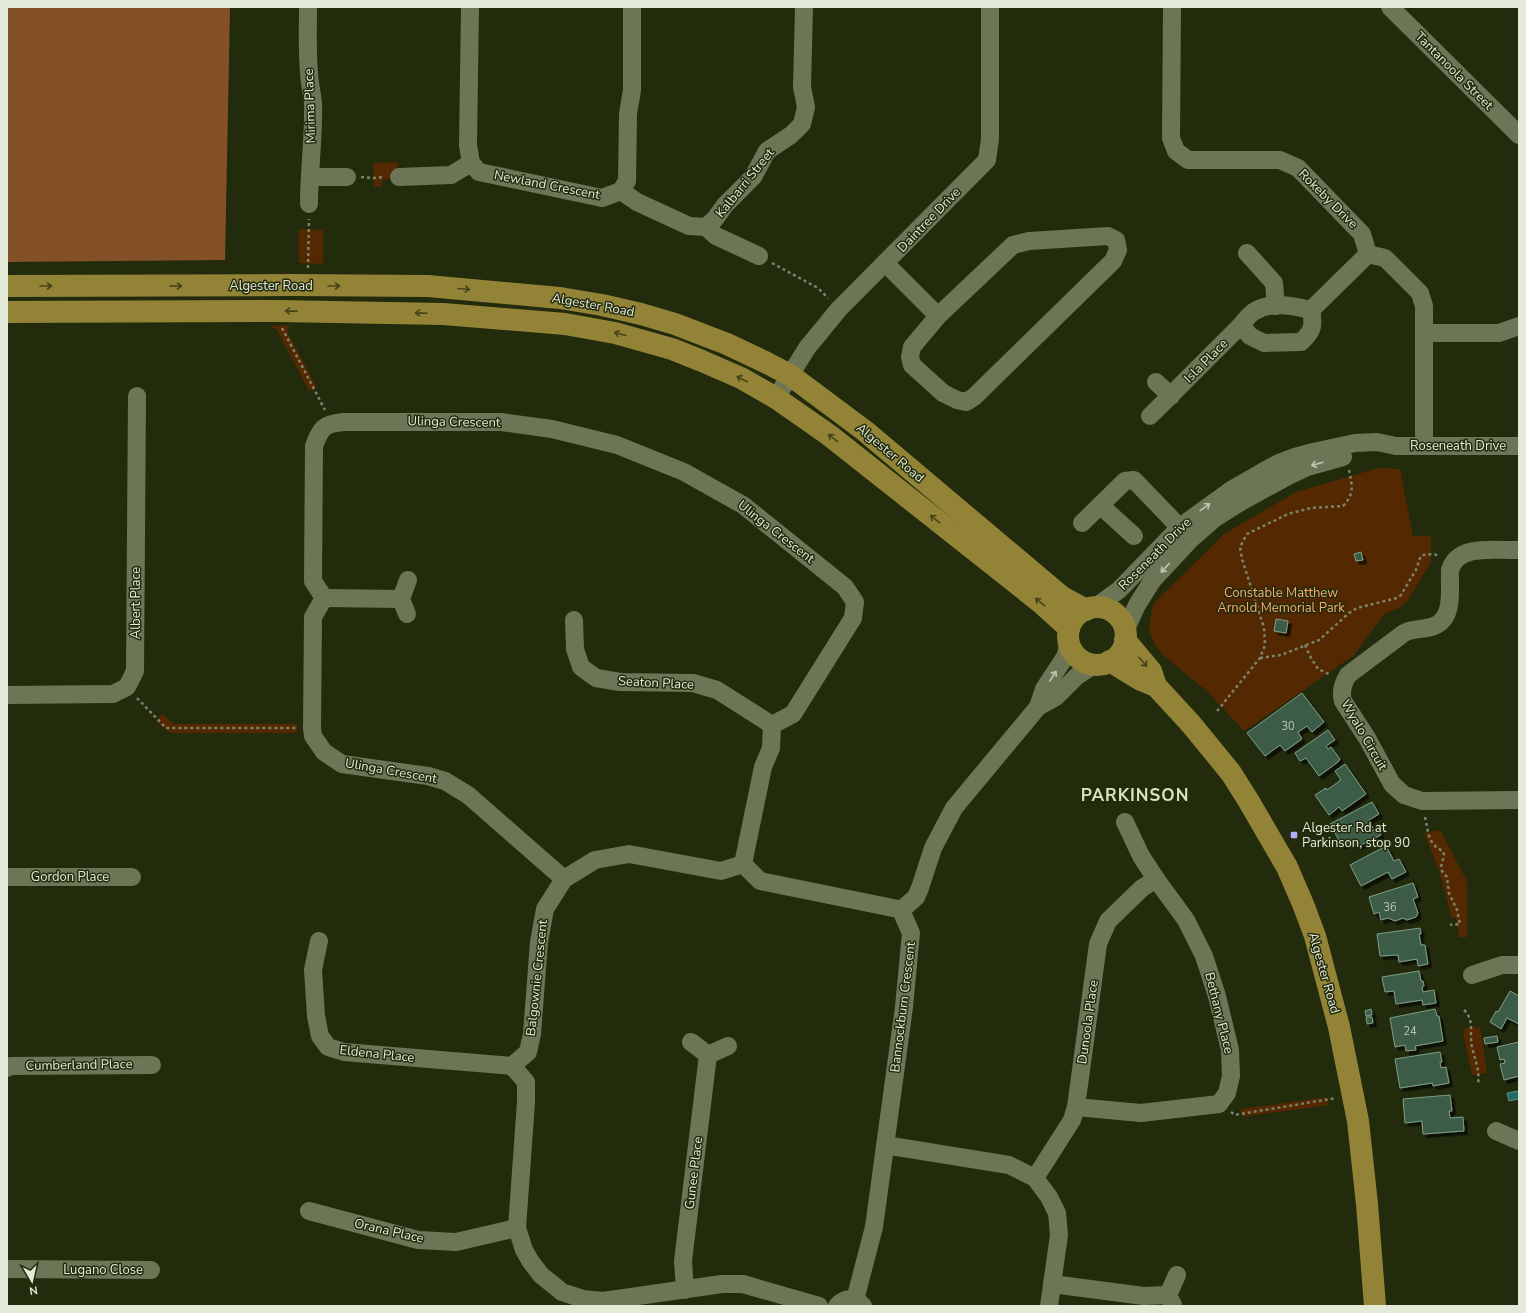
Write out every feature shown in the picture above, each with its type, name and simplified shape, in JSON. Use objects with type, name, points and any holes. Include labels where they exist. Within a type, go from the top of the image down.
[{"type":"main road","name":"Algester Road","points":[[7,286],[428,286],[560,298],[602,305],[675,324],[727,344],[790,375],[865,432],[1062,597],[1090,609]]},
{"type":"main road","name":"Algester Road","points":[[7,312],[348,311],[443,314],[565,324],[615,333],[672,349],[741,378],[776,398],[840,444],[1040,602],[1069,636]]},
{"type":"main road","points":[[1090,609],[1106,609],[1117,616],[1122,622],[1126,636],[1120,653],[1102,663],[1085,662],[1078,658],[1073,652],[1069,636],[1072,621],[1079,614],[1090,609]]},
{"type":"main road","name":"Algester Road","points":[[1126,636],[1151,672],[1156,686],[1191,724],[1231,773],[1287,867],[1315,936],[1339,1027],[1358,1121],[1367,1204],[1375,1306]]},
{"type":"main road","name":"Algester Road","points":[[1102,663],[1156,686]]},
{"type":"street","name":"Mirima Place","points":[[308,7],[309,72],[313,102],[309,204]]},
{"type":"street","points":[[399,177],[451,175],[471,163],[468,145],[470,7]]},
{"type":"street","points":[[621,191],[627,181],[628,114],[632,90],[632,7]]},
{"type":"street","name":"Kalbarri Street","points":[[621,191],[637,202],[689,226],[706,227],[715,219],[725,205],[753,178],[767,151],[790,135],[802,124],[806,107],[802,87],[804,7]]},
{"type":"street","name":"Daintree Drive","points":[[776,398],[807,348],[839,310],[987,160],[990,139],[990,7]]},
{"type":"street","name":"Rokeby Drive","points":[[1172,7],[1171,138],[1176,151],[1188,160],[1280,160],[1298,168],[1362,234],[1368,254]]},
{"type":"street","name":"Tantanoola Street","points":[[1390,7],[1519,135]]},
{"type":"street","name":"Newland Crescent","points":[[471,163],[479,172],[602,198],[621,191]]},
{"type":"street","points":[[311,175],[319,177],[347,177]]},
{"type":"street","points":[[706,227],[716,236],[759,256]]},
{"type":"street","points":[[1108,236],[1116,240],[1118,250],[1113,261],[974,396],[966,402],[943,394],[912,365],[910,356],[912,347],[938,316],[1013,245],[1029,240],[1108,236]]},
{"type":"street","points":[[1247,253],[1274,283],[1276,306]]},
{"type":"street","points":[[1242,326],[1250,336],[1264,343],[1301,342],[1310,334],[1313,324],[1312,310],[1368,254],[1385,258],[1420,293],[1424,306],[1424,445]]},
{"type":"street","points":[[886,264],[938,316]]},
{"type":"street","name":"Isla Place","points":[[1150,416],[1242,326],[1253,312],[1264,306],[1294,306],[1312,310]]},
{"type":"street","points":[[1425,333],[1499,332],[1519,326]]},
{"type":"street","points":[[1156,382],[1171,396]]},
{"type":"street","name":"Albert Place","points":[[127,688],[135,671],[137,396]]},
{"type":"street","name":"Ulinga Crescent","points":[[332,423],[501,422],[552,429],[617,445],[684,472],[743,505],[845,587],[855,602],[853,618],[793,714],[772,724]]},
{"type":"street","points":[[332,423],[320,430],[314,446],[313,580],[324,598],[404,607],[408,580]]},
{"type":"street","name":"Roseneath Drive","points":[[1090,609],[1119,590],[1186,533],[1230,490],[1279,463],[1313,452],[1355,443],[1377,442],[1396,446]]},
{"type":"street","name":"Roseneath Drive","points":[[1126,636],[1137,605],[1186,533],[1214,519],[1239,502],[1288,476],[1307,467],[1346,456],[1396,446],[1519,446]]},
{"type":"street","points":[[1082,523],[1125,481],[1134,480],[1186,533]]},
{"type":"street","points":[[1100,505],[1134,536]]},
{"type":"street","points":[[1453,562],[1463,554],[1474,551],[1519,550]]},
{"type":"street","name":"Wyalo Circuit","points":[[1453,562],[1450,570],[1449,606],[1447,613],[1440,623],[1426,628],[1410,630],[1404,633],[1348,675],[1344,682],[1341,695],[1343,701],[1367,738],[1392,784],[1404,795],[1422,800],[1519,800]]},
{"type":"street","name":"Ulinga Crescent","points":[[324,598],[313,617],[312,728],[313,736],[324,752],[342,764],[428,776],[445,781],[468,795],[564,879]]},
{"type":"street","name":"Seaton Place","points":[[574,620],[575,649],[581,667],[596,678],[620,682],[693,683],[716,690],[772,724]]},
{"type":"street","points":[[1038,707],[1044,689],[1065,657],[1069,636]]},
{"type":"street","points":[[772,724],[771,748],[763,767],[743,864],[760,881],[903,910],[916,897],[933,848],[954,808],[1038,707],[1056,697],[1077,676],[1102,663]]},
{"type":"street","points":[[7,696],[113,694],[127,688]]},
{"type":"street","name":"Bethany Place","points":[[1126,822],[1141,856],[1186,920],[1204,956],[1217,996],[1230,1050],[1231,1076],[1227,1093],[1219,1104]]},
{"type":"street","name":"Balgownie Crescent","points":[[512,1066],[528,1052],[532,1034],[539,942],[545,909],[564,879],[595,860],[629,854],[721,871],[743,864]]},
{"type":"street","name":"Gordon Place","points":[[7,877],[132,877]]},
{"type":"street","name":"Dunoola Place","points":[[1035,1178],[1072,1120],[1076,1106],[1098,944],[1108,921],[1142,888],[1156,879]]},
{"type":"street","name":"Bannockburn Crescent","points":[[859,1303],[874,1227],[904,1008],[912,933],[903,910]]},
{"type":"street","name":"Eldena Place","points":[[319,941],[313,970],[316,1016],[320,1036],[328,1047],[344,1052],[512,1066]]},
{"type":"street","points":[[1472,975],[1502,965],[1519,965]]},
{"type":"street","points":[[691,1042],[708,1055],[728,1046]]},
{"type":"street","name":"Gunee Place","points":[[685,1290],[683,1261],[708,1055]]},
{"type":"street","name":"Cumberland Place","points":[[7,1068],[11,1066],[152,1065]]},
{"type":"street","points":[[512,1066],[526,1082],[518,1228],[524,1250],[532,1262],[541,1275],[562,1292],[584,1299],[603,1301],[722,1284],[743,1284],[819,1306]]},
{"type":"street","points":[[1076,1106],[1141,1113],[1219,1104]]},
{"type":"street","points":[[1496,1131],[1519,1141]]},
{"type":"street","points":[[885,1145],[1009,1165],[1035,1178],[1049,1197],[1057,1213],[1059,1235],[1049,1306]]},
{"type":"street","name":"Orana Place","points":[[309,1211],[418,1240],[456,1242],[518,1228]]},
{"type":"street","name":"Lugano Close","points":[[7,1269],[151,1270]]},
{"type":"street","points":[[1052,1284],[1171,1301],[1177,1275]]},
{"type":"street","points":[[837,1306],[842,1301],[851,1299],[859,1303]]},
{"type":"path","points":[[347,177],[349,174],[374,178],[398,174],[399,177]]},
{"type":"path","points":[[308,273],[309,204]]},
{"type":"path","points":[[759,256],[818,288],[839,310]]},
{"type":"path","points":[[282,328],[332,423]]},
{"type":"path","points":[[1217,710],[1260,658],[1265,644],[1264,628],[1242,559],[1240,547],[1247,534],[1288,514],[1311,508],[1343,506],[1350,498],[1352,488],[1346,456]]},
{"type":"path","points":[[1260,658],[1281,655],[1319,640],[1349,613],[1357,608],[1393,600],[1401,595],[1417,568],[1419,560],[1422,556],[1433,554],[1447,558],[1453,562]]},
{"type":"path","points":[[1306,645],[1311,658],[1318,669],[1344,682]]},
{"type":"path","points":[[127,688],[166,728],[312,728]]},
{"type":"path","points":[[1422,800],[1430,841],[1438,849],[1443,851],[1444,855],[1441,867],[1442,871],[1447,877],[1449,893],[1457,910],[1460,924],[1450,926]]},
{"type":"path","points":[[1464,1010],[1469,1014],[1472,1030],[1471,1045],[1476,1060],[1479,1077],[1478,1084]]},
{"type":"path","points":[[1219,1104],[1235,1115],[1352,1095]]},
{"type":"green space","points":[[398,162],[397,177],[382,180],[381,187],[374,186],[373,163]]},
{"type":"green space","points":[[299,229],[323,230],[323,264],[299,263]]},
{"type":"green space","points":[[290,325],[287,331],[317,388],[309,391],[277,330],[270,326]]},
{"type":"green space","name":"Constable Matthew Arnold Memorial Park","points":[[1379,468],[1400,469],[1413,536],[1431,536],[1431,562],[1407,602],[1397,609],[1384,614],[1353,656],[1244,731],[1207,691],[1163,655],[1156,646],[1151,637],[1149,627],[1153,604],[1224,534],[1296,492]]},
{"type":"green space","points":[[162,714],[174,724],[297,724],[297,733],[170,733],[156,721]]},
{"type":"green space","points":[[1440,830],[1467,881],[1467,937],[1459,937],[1456,918],[1452,918],[1439,870],[1424,833]]},
{"type":"green space","points":[[1480,1027],[1487,1073],[1472,1075],[1463,1032],[1466,1028]]},
{"type":"green space","points":[[1327,1097],[1328,1105],[1242,1117],[1241,1109]]},
{"type":"shaded area","points":[[7,7],[230,7],[225,260],[7,262]]},
{"type":"water","points":[[1519,1091],[1519,1099],[1509,1101],[1507,1093]]},
{"type":"building","points":[[1361,552],[1363,560],[1356,561],[1354,554]]},
{"type":"building","points":[[1276,619],[1288,621],[1286,633],[1274,631]]},
{"type":"building","points":[[1302,693],[1324,722],[1312,732],[1307,726],[1298,732],[1302,739],[1285,751],[1280,745],[1265,756],[1247,733]]},
{"type":"building","points":[[1328,730],[1335,740],[1326,746],[1328,749],[1331,747],[1340,759],[1319,776],[1306,758],[1300,761],[1295,753]]},
{"type":"building","points":[[1345,764],[1366,794],[1342,811],[1339,807],[1329,815],[1315,795],[1326,788],[1327,790],[1341,780],[1335,771]]},
{"type":"building","points":[[1372,802],[1379,814],[1369,820],[1373,828],[1371,829],[1372,831],[1377,828],[1381,835],[1357,847],[1354,840],[1342,846],[1330,824]]},
{"type":"building","points":[[1386,846],[1394,861],[1399,859],[1406,872],[1392,879],[1388,872],[1361,886],[1350,865]]},
{"type":"building","points":[[1413,883],[1418,897],[1413,899],[1418,913],[1416,917],[1407,920],[1403,918],[1395,921],[1388,918],[1381,920],[1379,912],[1374,914],[1369,897]]},
{"type":"building","points":[[1420,928],[1421,934],[1419,934],[1421,945],[1425,945],[1428,964],[1418,966],[1417,959],[1399,962],[1398,955],[1380,956],[1377,934]]},
{"type":"building","points":[[1419,971],[1421,981],[1423,981],[1424,986],[1422,987],[1423,992],[1434,990],[1436,1003],[1423,1005],[1422,1000],[1396,1004],[1394,991],[1385,992],[1382,977]]},
{"type":"building","points":[[1510,991],[1519,996],[1519,1024],[1507,1018],[1501,1029],[1490,1022],[1496,1011],[1498,1012]]},
{"type":"building","points":[[1371,1009],[1372,1015],[1366,1016],[1365,1011]]},
{"type":"building","points":[[1435,1009],[1437,1016],[1439,1016],[1443,1041],[1415,1046],[1416,1050],[1406,1051],[1405,1045],[1395,1047],[1390,1018]]},
{"type":"building","points":[[1366,1017],[1372,1017],[1373,1023],[1367,1024]]},
{"type":"building","points":[[1497,1036],[1498,1042],[1485,1044],[1484,1038]]},
{"type":"building","points":[[1519,1042],[1519,1076],[1504,1080],[1500,1064],[1505,1063],[1504,1059],[1500,1060],[1497,1047]]},
{"type":"building","points":[[1440,1052],[1442,1062],[1440,1062],[1441,1068],[1446,1067],[1449,1083],[1433,1086],[1432,1083],[1400,1088],[1395,1059]]},
{"type":"building","points":[[1450,1095],[1452,1111],[1449,1111],[1450,1118],[1463,1117],[1464,1131],[1423,1134],[1422,1121],[1405,1123],[1403,1099]]},
{"type":"place","name":"Algester Rd at Parkinson, stop 90","points":[[1294,835]]},
{"type":"district","name":"PARKINSON","points":[[1135,795]]}]
